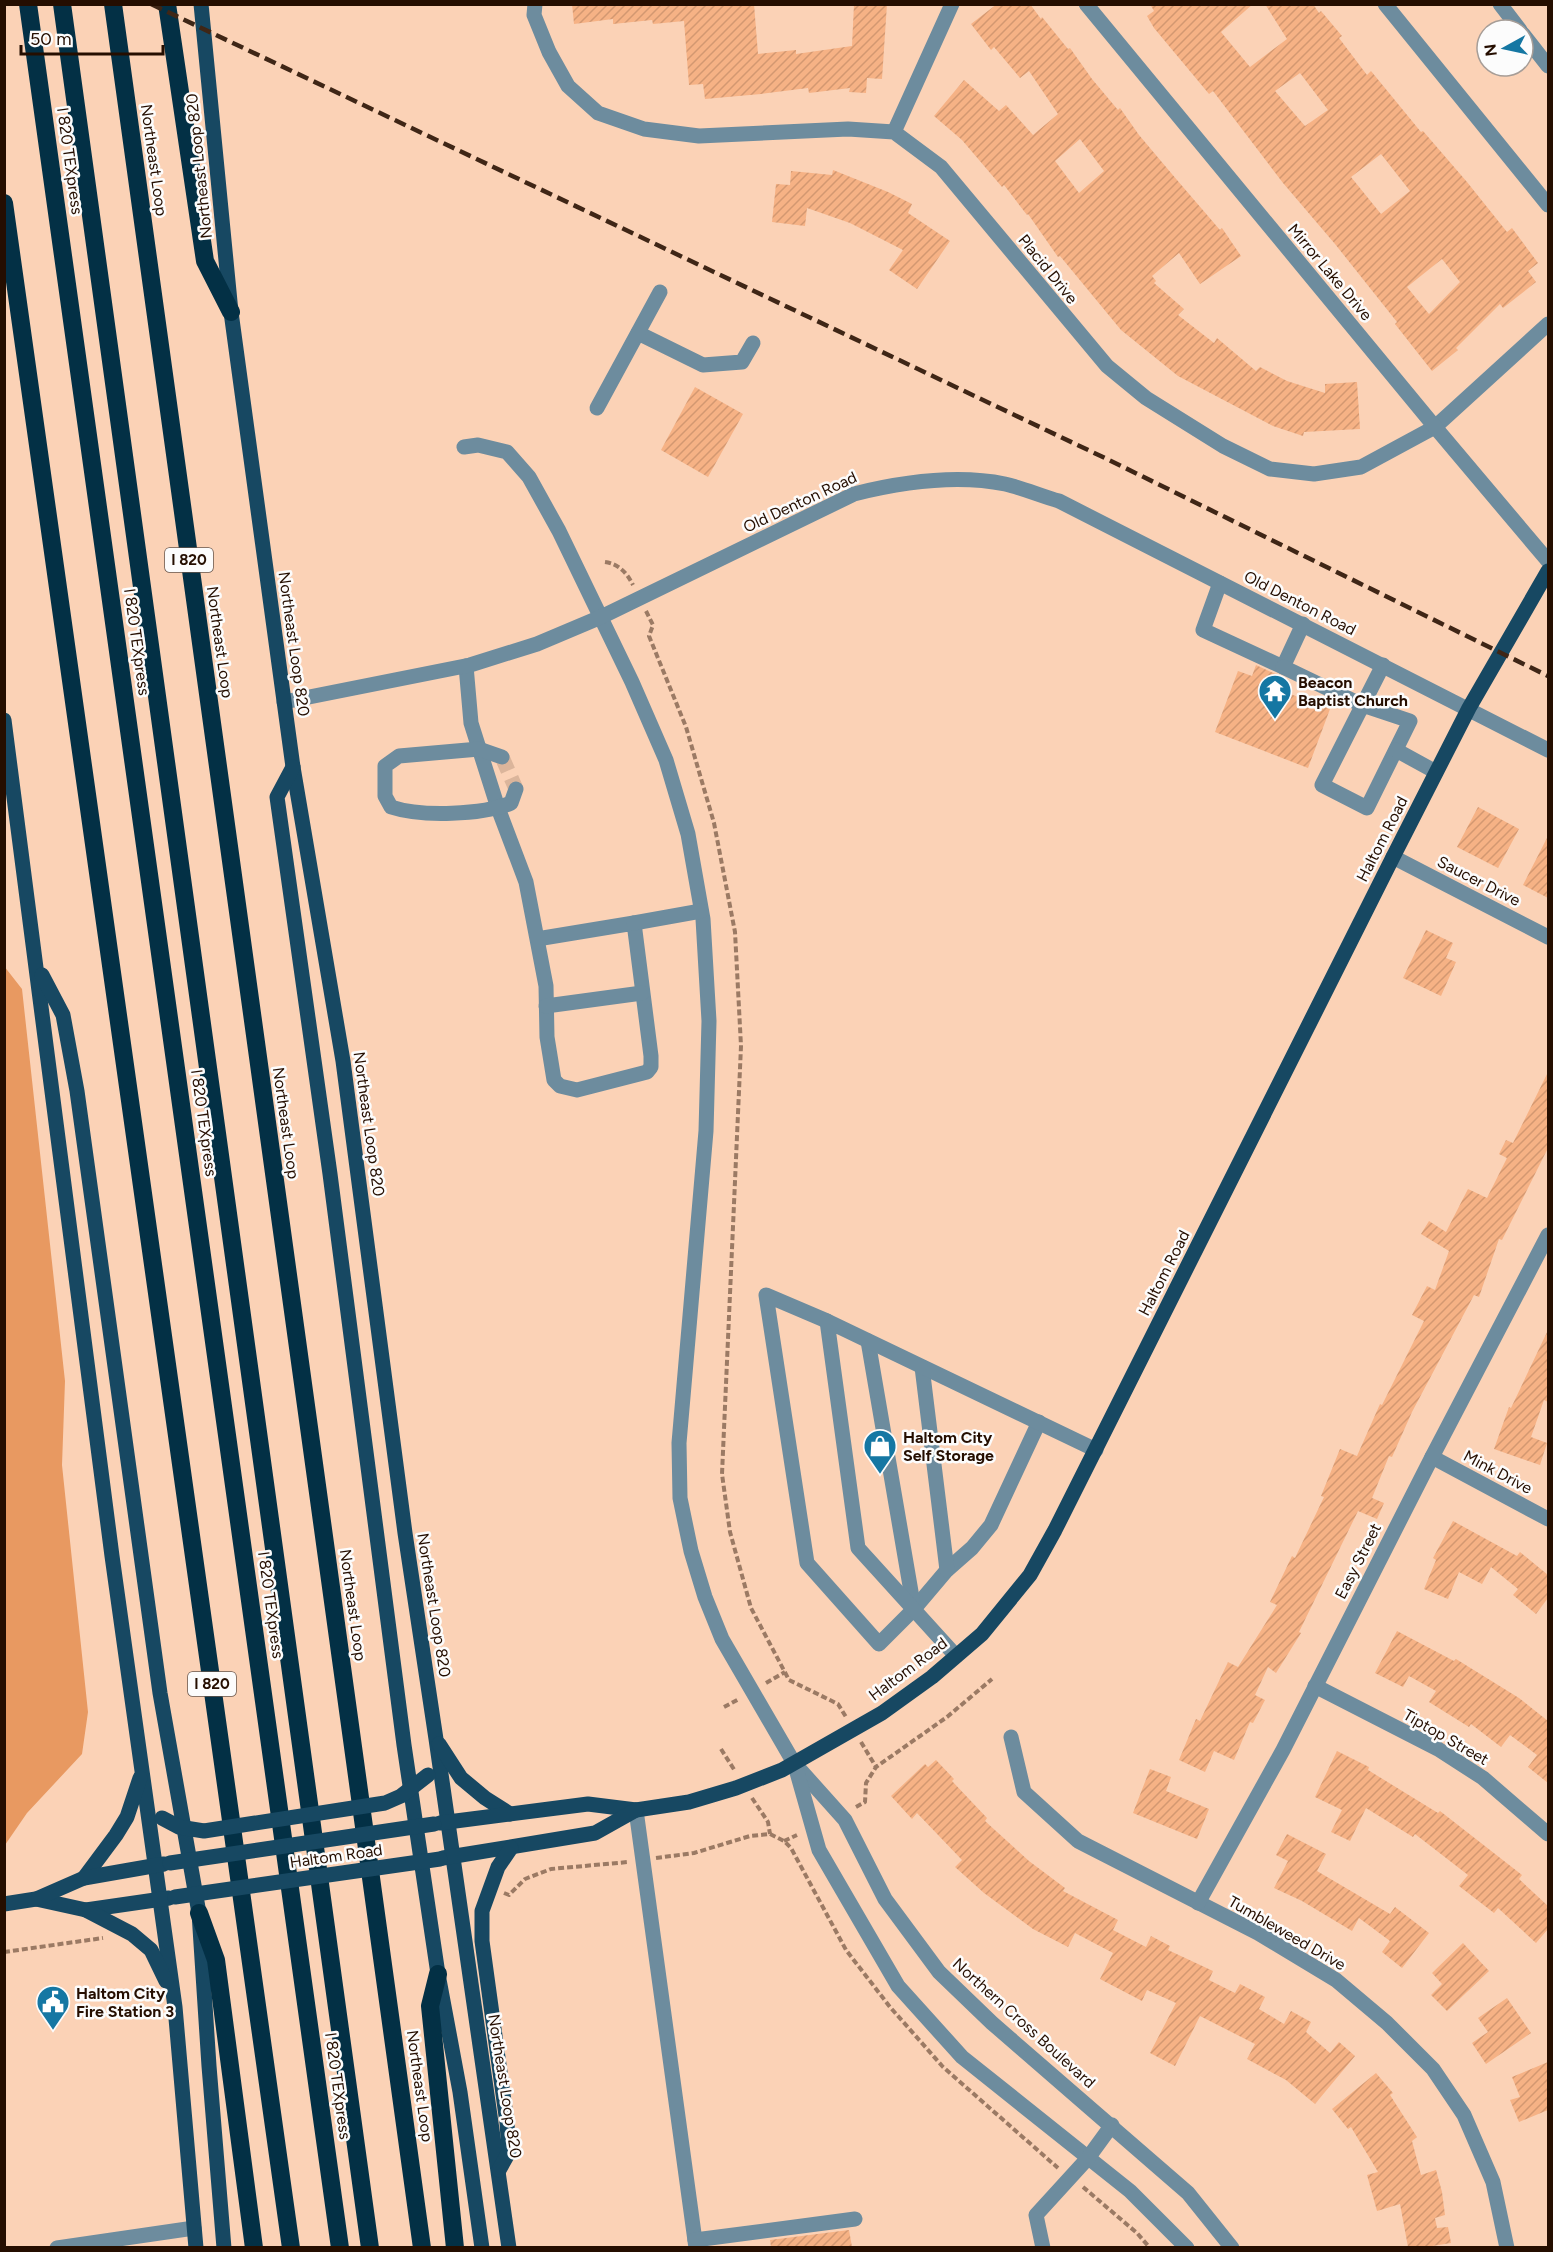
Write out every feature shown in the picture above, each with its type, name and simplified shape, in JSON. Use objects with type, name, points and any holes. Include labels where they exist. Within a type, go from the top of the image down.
[{"type":"highway","name":"I 820 TEXpress","points":[[28,4],[340,2247]]},
{"type":"highway","name":"Northeast Loop","points":[[113,4],[422,2247]]},
{"type":"highway","points":[[167,4],[205,261],[231,312]]},
{"type":"highway","name":"I 820 TEXpress","points":[[62,6],[370,2247]]},
{"type":"highway","name":"I 820","points":[[4,204],[291,2247]]},
{"type":"highway","points":[[199,1913],[216,1960],[254,2247]]},
{"type":"highway","points":[[438,1974],[430,2006],[455,2247]]},
{"type":"main road","name":"Northeast Loop 820","points":[[201,4],[231,312],[284,702],[343,1061],[405,1533],[436,1739],[441,1823],[446,1858],[510,2247]]},
{"type":"main road","name":"Haltom Road","points":[[4,1904],[36,1899],[84,1878],[163,1864],[588,1804],[636,1810],[689,1802],[736,1788],[782,1770],[882,1713],[932,1677],[982,1634],[1030,1575],[1055,1530],[1436,772],[1469,708],[1548,571]]},
{"type":"main road","points":[[4,720],[37,967],[54,1118],[142,1769],[146,1797],[163,1864],[168,1898],[196,2247]]},
{"type":"main road","points":[[293,767],[277,797],[330,1174],[404,1744],[438,1974],[460,2092],[482,2247]]},
{"type":"main road","points":[[37,967],[63,1015],[77,1091],[160,1693],[199,1913],[208,2066],[224,2247]]},
{"type":"main road","points":[[146,1797],[162,1818],[179,1827],[204,1831],[385,1803],[400,1796],[428,1775],[436,1739]]},
{"type":"main road","points":[[436,1739],[460,1778],[510,1814]]},
{"type":"main road","points":[[84,1878],[127,1817],[136,1796],[142,1769]]},
{"type":"main road","name":"Haltom Road","points":[[36,1899],[86,1910],[446,1858],[595,1833],[636,1810]]},
{"type":"main road","points":[[499,2170],[509,2152],[482,1941],[482,1911],[498,1867],[511,1848]]},
{"type":"main road","points":[[86,1910],[132,1934],[151,1950],[161,1967],[175,2007]]},
{"type":"street","points":[[534,4],[534,15],[549,52],[568,86],[598,112],[644,129],[699,136],[848,129],[894,132],[952,4]]},
{"type":"street","name":"Mirror Lake Drive","points":[[1086,4],[1548,561]]},
{"type":"street","points":[[1385,4],[1548,205]]},
{"type":"street","points":[[1500,4],[1511,18]]},
{"type":"street","points":[[1535,49],[1548,66]]},
{"type":"street","name":"Placid Drive","points":[[894,132],[941,168],[1107,366],[1146,398],[1223,446],[1270,468],[1314,474],[1361,467],[1435,427],[1548,324]]},
{"type":"street","points":[[597,408],[660,292]]},
{"type":"street","points":[[638,333],[703,365],[742,362],[753,343]]},
{"type":"street","points":[[464,447],[478,445],[507,452],[529,477],[560,531],[632,682],[666,760],[688,834],[701,911],[709,1021],[706,1131],[679,1443],[680,1498],[691,1551],[705,1597],[722,1639],[794,1763],[819,1850],[898,1986],[962,2057],[1130,2191],[1187,2247]]},
{"type":"street","name":"Old Denton Road","points":[[284,702],[466,666],[537,644],[601,618],[854,494],[897,483],[956,479],[1005,484],[1059,501],[1548,750]]},
{"type":"street","points":[[1220,583],[1203,630],[1362,705],[1410,721],[1367,808],[1322,785],[1362,705],[1383,665]]},
{"type":"street","points":[[1283,667],[1303,624]]},
{"type":"street","points":[[466,666],[471,723],[478,749],[526,882],[546,986],[547,1037],[554,1080],[560,1086],[577,1090],[647,1072],[651,1067],[634,923]]},
{"type":"street","points":[[502,757],[478,749],[399,756],[385,766],[385,796],[391,807],[428,814],[498,808],[511,803],[516,789]]},
{"type":"street","points":[[1396,750],[1436,772]]},
{"type":"street","name":"Saucer Drive","points":[[1393,857],[1548,937]]},
{"type":"street","points":[[537,939],[701,911]]},
{"type":"street","points":[[546,1006],[642,993]]},
{"type":"street","name":"Easy Street","points":[[1198,1903],[1283,1750],[1548,1235]]},
{"type":"street","points":[[1039,1422],[991,1526],[972,1548],[947,1570],[914,1610],[879,1644],[807,1563],[766,1295],[827,1321],[1039,1422],[1096,1450]]},
{"type":"street","points":[[827,1321],[858,1548],[956,1656]]},
{"type":"street","points":[[868,1341],[914,1610]]},
{"type":"street","points":[[922,1367],[947,1570]]},
{"type":"street","name":"Mink Drive","points":[[1432,1457],[1548,1519]]},
{"type":"street","name":"Tiptop Street","points":[[1315,1686],[1438,1749],[1483,1778],[1548,1834]]},
{"type":"street","name":"Tumbleweed Drive","points":[[1011,1737],[1024,1792],[1078,1841],[1258,1933],[1336,1980],[1387,2023],[1434,2069],[1464,2115],[1493,2182],[1507,2247]]},
{"type":"street","name":"Northern Cross Boulevard","points":[[794,1763],[845,1820],[885,1899],[939,1972],[992,2023],[1188,2193],[1232,2247]]},
{"type":"street","points":[[636,1810],[695,2244],[855,2219]]},
{"type":"street","points":[[1043,2247],[1036,2215],[1088,2158],[1112,2125]]},
{"type":"street","points":[[57,2247],[107,2244],[194,2228]]},
{"type":"path","points":[[605,562],[613,563],[627,573]]},
{"type":"path","points":[[653,625],[649,636],[686,726],[714,823],[735,932],[741,1046],[722,1474],[730,1532],[751,1608],[789,1680],[838,1704]]},
{"type":"path","points":[[865,1802],[866,1783],[876,1767],[947,1717],[992,1679]]},
{"type":"path","points":[[509,1895],[525,1879],[551,1869],[694,1853],[750,1836],[770,1834],[784,1841],[790,1848],[846,1950],[890,2007],[942,2067],[1058,2167]]},
{"type":"path","points":[[4,1952],[100,1937],[112,1939]]},
{"type":"path","points":[[1088,2192],[1137,2233],[1150,2247]]},
{"type":"shaded area","points":[[4,966],[22,989],[65,1381],[62,1465],[88,1712],[82,1754],[27,1813],[5,1845]]},
{"type":"building","points":[[572,4],[754,4],[758,54],[796,50],[796,54],[852,46],[854,4],[887,4],[882,79],[867,78],[866,93],[849,92],[850,88],[809,93],[808,88],[705,99],[703,84],[689,85],[684,21],[653,24],[652,20],[613,24],[613,19],[574,24]]},
{"type":"building","points":[[997,4],[1030,4],[1068,49],[1070,48],[1092,79],[1118,110],[1120,108],[1139,135],[1177,180],[1220,230],[1222,228],[1241,256],[1200,284],[1179,253],[1152,276],[1156,281],[1154,283],[1184,309],[1178,315],[1214,343],[1217,338],[1256,371],[1260,367],[1287,381],[1325,393],[1325,384],[1357,382],[1360,429],[1304,432],[1303,436],[1273,426],[1178,376],[1121,330],[1060,256],[1058,257],[1028,214],[1004,185],[1002,187],[962,140],[934,116],[964,80],[999,111],[1006,105],[1033,135],[1058,114],[1029,71],[1020,78],[994,47],[991,50],[971,24]],"holes":[[[1080,139],[1104,171],[1079,193],[1055,161]]]},
{"type":"building","points":[[1150,4],[1253,4],[1221,32],[1250,67],[1287,39],[1265,4],[1313,4],[1342,36],[1339,38],[1367,75],[1371,71],[1507,232],[1512,228],[1538,263],[1528,271],[1536,282],[1503,308],[1500,304],[1456,348],[1458,350],[1432,371],[1395,324],[1397,322],[1283,183],[1213,91],[1209,94],[1154,28],[1147,16],[1154,11]],"holes":[[[1300,73],[1328,110],[1305,126],[1275,91]],[[1381,154],[1410,191],[1381,214],[1351,177]],[[1442,259],[1460,282],[1429,314],[1407,287]]]},
{"type":"building","points":[[833,170],[912,204],[908,213],[950,241],[917,289],[889,270],[903,250],[850,223],[807,208],[805,226],[772,222],[776,184],[790,185],[791,171],[832,175]]},
{"type":"building","points":[[695,387],[743,414],[708,477],[661,450]]},
{"type":"building","points":[[1256,665],[1282,677],[1277,689],[1330,709],[1308,768],[1215,732],[1238,671],[1252,676]]},
{"type":"building","points":[[1478,807],[1519,829],[1498,868],[1457,847]]},
{"type":"building","points":[[1548,836],[1548,898],[1523,885]]},
{"type":"building","points":[[1426,930],[1453,943],[1446,958],[1456,962],[1441,996],[1403,978]]},
{"type":"building","points":[[1548,1072],[1548,1148],[1502,1240],[1499,1239],[1479,1297],[1474,1295],[1412,1412],[1392,1457],[1389,1456],[1372,1498],[1384,1503],[1377,1519],[1358,1511],[1299,1632],[1301,1633],[1276,1673],[1268,1667],[1255,1695],[1265,1700],[1253,1723],[1250,1722],[1234,1760],[1214,1751],[1205,1772],[1179,1760],[1196,1719],[1200,1721],[1228,1662],[1238,1667],[1277,1605],[1270,1602],[1292,1556],[1295,1558],[1324,1497],[1321,1496],[1340,1449],[1357,1456],[1380,1404],[1382,1405],[1424,1321],[1412,1315],[1427,1286],[1435,1290],[1449,1251],[1421,1234],[1429,1221],[1446,1232],[1468,1189],[1487,1198],[1507,1158],[1499,1154],[1506,1140],[1513,1143]]},
{"type":"building","points":[[1548,1330],[1548,1402],[1544,1400],[1531,1437],[1547,1443],[1540,1465],[1494,1449],[1509,1407],[1511,1408]]},
{"type":"building","points":[[1453,1521],[1517,1556],[1520,1552],[1548,1575],[1548,1598],[1536,1614],[1513,1595],[1518,1589],[1491,1567],[1482,1584],[1459,1572],[1448,1599],[1424,1589],[1436,1560],[1433,1558]]},
{"type":"building","points":[[1397,1631],[1454,1661],[1456,1659],[1519,1698],[1548,1721],[1548,1783],[1528,1767],[1537,1755],[1510,1735],[1501,1747],[1471,1724],[1469,1727],[1429,1702],[1436,1691],[1409,1676],[1403,1687],[1375,1673]]},
{"type":"building","points":[[1337,1751],[1369,1767],[1368,1770],[1438,1813],[1440,1811],[1522,1875],[1519,1879],[1548,1906],[1548,1929],[1536,1943],[1498,1908],[1494,1913],[1459,1886],[1468,1875],[1415,1834],[1413,1837],[1366,1808],[1350,1841],[1331,1832],[1342,1810],[1315,1797]]},
{"type":"building","points":[[936,1760],[954,1779],[952,1781],[987,1818],[985,1821],[1029,1861],[1065,1888],[1063,1891],[1118,1920],[1113,1930],[1146,1947],[1151,1936],[1170,1946],[1168,1950],[1213,1971],[1209,1980],[1235,1993],[1240,1984],[1265,1997],[1259,2009],[1284,2024],[1291,2011],[1311,2022],[1306,2032],[1330,2053],[1339,2042],[1355,2056],[1315,2104],[1286,2080],[1247,2059],[1255,2044],[1200,2016],[1175,2066],[1150,2053],[1176,2003],[1147,1990],[1142,2001],[1100,1979],[1113,1953],[1075,1933],[1068,1947],[1033,1929],[984,1893],[955,1867],[962,1860],[917,1813],[912,1819],[891,1796],[925,1764],[928,1767]]},
{"type":"building","points":[[1150,1769],[1171,1777],[1166,1791],[1209,1809],[1197,1839],[1133,1813]]},
{"type":"building","points":[[1287,1834],[1326,1854],[1317,1871],[1390,1914],[1395,1907],[1429,1933],[1402,1968],[1382,1952],[1390,1941],[1359,1918],[1352,1931],[1302,1901],[1274,1888],[1288,1861],[1276,1855]]},
{"type":"building","points":[[1463,1943],[1489,1971],[1447,2011],[1431,1995],[1442,1984],[1432,1973]]},
{"type":"building","points":[[1507,1998],[1531,2033],[1486,2064],[1472,2043],[1488,2032],[1478,2018]]},
{"type":"building","points":[[1548,2062],[1548,2110],[1519,2122],[1510,2100],[1520,2097],[1512,2077]]},
{"type":"building","points":[[1376,2073],[1393,2093],[1390,2095],[1417,2137],[1412,2141],[1421,2175],[1436,2170],[1445,2215],[1435,2218],[1437,2228],[1448,2227],[1451,2243],[1408,2247],[1400,2204],[1377,2211],[1367,2175],[1378,2172],[1351,2127],[1348,2129],[1332,2109]]},
{"type":"building","points":[[849,2230],[852,2247],[771,2247],[770,2240]]},
{"type":"tunnel","points":[[502,757],[516,789]]},
{"type":"railway","points":[[151,4],[1107,459],[1548,676]]},
{"type":"place","name":"Beacon Baptist Church","points":[[1275,720]]},
{"type":"place","name":"Haltom City Self Storage","points":[[880,1475]]},
{"type":"place","name":"Haltom City Fire Station 3","points":[[53,2031]]}]
